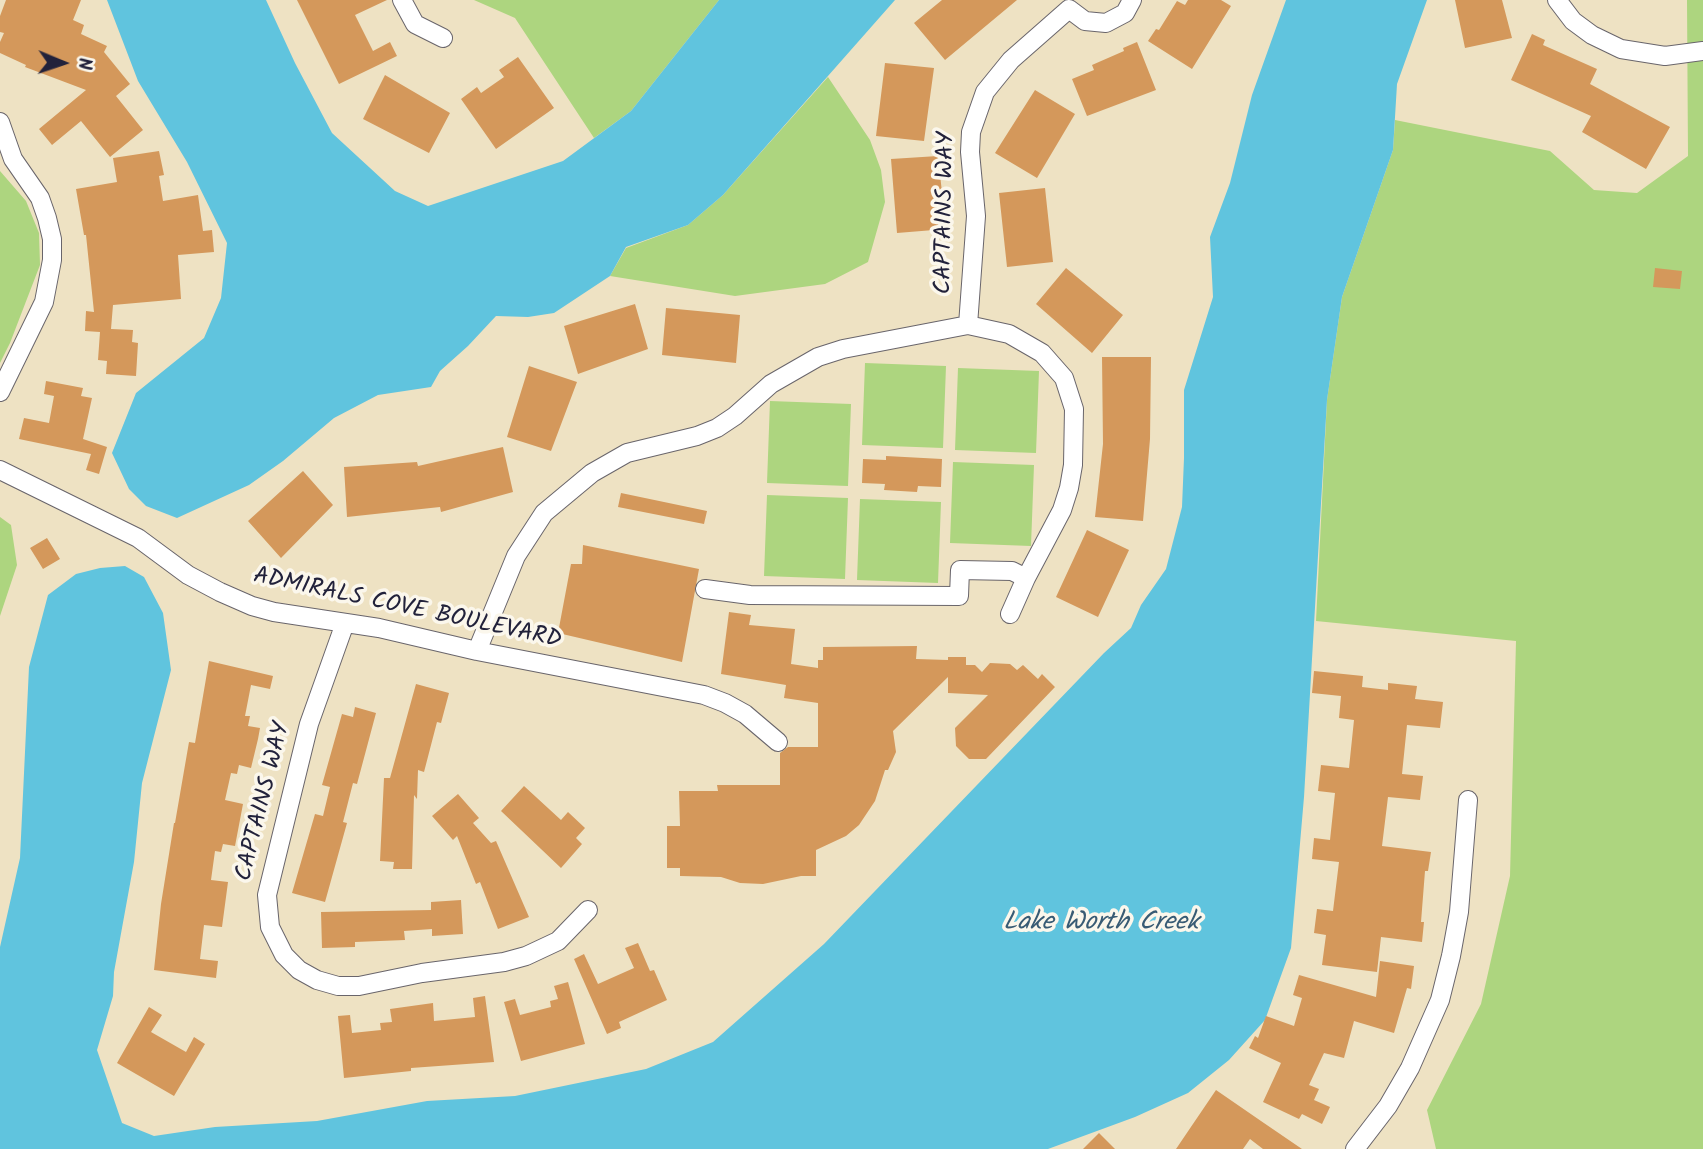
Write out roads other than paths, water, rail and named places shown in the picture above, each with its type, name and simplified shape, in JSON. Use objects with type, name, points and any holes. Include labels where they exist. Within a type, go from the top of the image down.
[{"type":"street","points":[[402,0],[415,24],[443,38]]},
{"type":"street","name":"CAPTAINS WAY","points":[[968,325],[976,216],[970,152],[971,132],[985,92],[1011,60],[1069,9],[1084,21],[1106,23],[1125,13],[1132,0]]},
{"type":"street","points":[[1557,0],[1565,13],[1582,28],[1621,49],[1665,56],[1703,51]]},
{"type":"street","points":[[0,122],[13,159],[29,180],[43,208],[52,239],[52,260],[44,302],[0,392]]},
{"type":"street","name":"CAPTAINS WAY","points":[[477,651],[516,555],[544,513],[592,473],[627,453],[697,436],[717,428],[771,384],[818,357],[843,349],[968,325],[1009,334],[1032,345],[1057,369],[1072,398],[1075,420],[1069,488],[1062,510],[1010,614]]},
{"type":"street","name":"ADMIRALS COVE BOULEVARD","points":[[0,470],[138,538],[188,575],[220,592],[274,612],[379,628],[477,651],[704,695],[745,714],[778,742]]},
{"type":"street","points":[[705,589],[750,595],[958,596],[960,570],[1012,571],[1026,578]]},
{"type":"street","name":"CAPTAINS WAY","points":[[345,623],[309,724],[267,895],[270,927],[284,955],[299,970],[317,980],[338,986],[359,986],[422,972],[504,962],[527,956],[558,941],[589,910]]},
{"type":"street","points":[[1355,1149],[1388,1106],[1410,1068],[1440,999],[1459,912],[1468,800]]},
{"type":"water","points":[[107,0],[266,0],[332,133],[395,191],[428,206],[563,161],[631,111],[719,0],[895,0],[723,195],[688,225],[626,247],[610,276],[554,313],[528,317],[496,316],[440,371],[431,387],[378,395],[334,418],[283,461],[249,485],[177,518],[146,506],[129,489],[112,453],[136,393],[204,338],[221,298],[227,243],[187,162],[138,81]]},
{"type":"water","name":"Lake Worth Creek","points":[[1286,0],[1427,0],[1397,84],[1393,150],[1342,297],[1327,400],[1304,797],[1291,948],[1265,1020],[1229,1060],[1188,1093],[1135,1117],[1048,1149],[0,1149],[0,947],[20,858],[29,667],[48,595],[76,574],[100,568],[125,566],[144,577],[163,613],[171,670],[142,783],[134,862],[114,972],[113,996],[97,1050],[122,1123],[154,1136],[215,1127],[317,1121],[427,1101],[515,1096],[646,1069],[713,1042],[824,944],[1131,628],[1141,605],[1166,569],[1182,507],[1184,390],[1213,297],[1210,237],[1230,183],[1252,95]]}]
